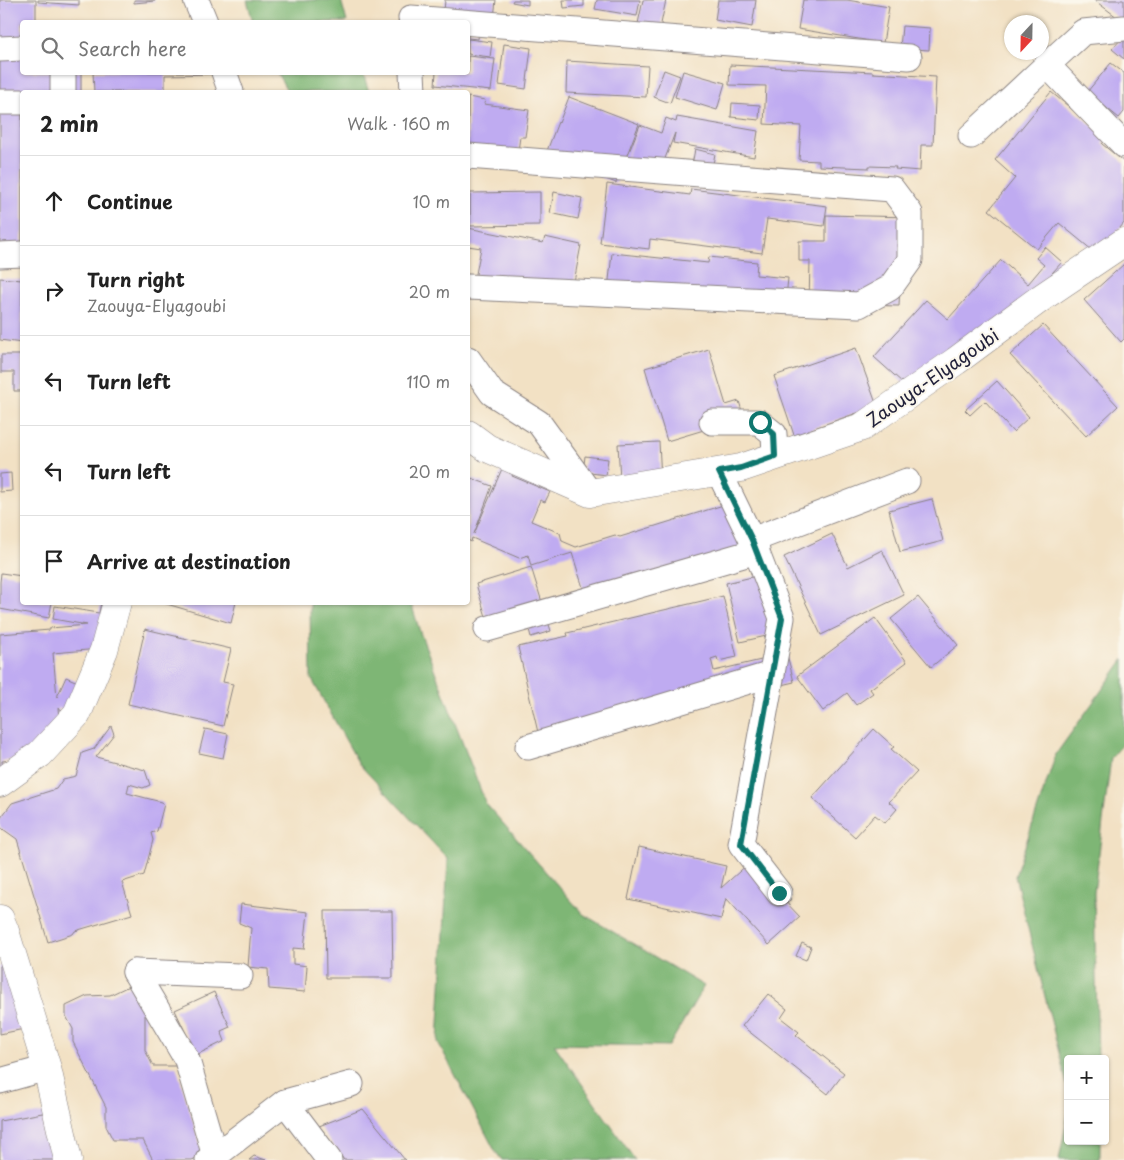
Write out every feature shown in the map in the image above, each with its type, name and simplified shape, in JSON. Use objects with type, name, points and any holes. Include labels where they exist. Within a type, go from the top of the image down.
[{"type":"street","points":[[196,0],[203,20]]},
{"type":"street","points":[[412,13],[909,57]]},
{"type":"street","points":[[971,136],[1083,32],[1124,28]]},
{"type":"street","points":[[0,49],[20,48]]},
{"type":"street","points":[[1047,65],[1121,134]]},
{"type":"street","points":[[63,75],[63,90]]},
{"type":"street","points":[[225,75],[230,90]]},
{"type":"street","points":[[412,75],[413,90]]},
{"type":"street","points":[[0,102],[20,102]]},
{"type":"street","points":[[470,156],[892,189],[910,213],[910,260],[890,288],[859,305],[470,287]]},
{"type":"street","name":"Zaouya-Elyagoubi","points":[[590,494],[741,468],[862,427],[1041,298],[1124,242]]},
{"type":"street","points":[[0,255],[20,254]]},
{"type":"street","points":[[470,362],[492,394],[539,423],[590,494]]},
{"type":"street","points":[[712,422],[760,422],[774,434],[775,456]]},
{"type":"street","points":[[470,435],[487,448],[590,494]]},
{"type":"street","points":[[719,472],[754,546],[782,618],[741,844],[779,893]]},
{"type":"street","points":[[486,629],[754,546],[907,481]]},
{"type":"street","points":[[0,783],[40,754],[77,714],[104,650],[116,605]]},
{"type":"street","points":[[528,747],[772,674]]},
{"type":"street","points":[[2,927],[47,1068],[68,1160]]},
{"type":"street","points":[[240,976],[135,972],[187,1060],[211,1158],[285,1102],[351,1084]]},
{"type":"street","points":[[0,1082],[47,1068]]},
{"type":"street","points":[[285,1102],[329,1160]]},
{"type":"green space","points":[[247,0],[341,0],[346,20],[252,20]]},
{"type":"green space","points":[[278,75],[364,75],[368,90],[287,90]]},
{"type":"green space","points":[[310,605],[412,605],[420,632],[486,804],[583,914],[704,986],[669,1046],[554,1044],[635,1160],[502,1160],[495,1151],[438,1042],[448,859],[359,764],[311,678]]},
{"type":"green space","points":[[1124,659],[1124,743],[1111,758],[1094,893],[1098,1055],[1064,1055],[1064,1073],[1015,876],[1056,754]]},
{"type":"green space","points":[[1064,1134],[1064,1145],[1100,1145],[1100,1160],[1059,1160]]},
{"type":"building","points":[[0,0],[36,0],[36,20],[20,20],[20,75],[81,75],[81,90],[20,90],[20,245],[0,245]]},
{"type":"building","points":[[38,0],[79,0],[79,5],[38,2]]},
{"type":"building","points":[[134,0],[155,0],[155,1],[134,3]]},
{"type":"building","points":[[445,0],[496,0],[494,18],[444,11]]},
{"type":"building","points":[[513,0],[528,0],[528,5],[512,2]]},
{"type":"building","points":[[563,0],[584,0],[584,6],[564,8]]},
{"type":"building","points":[[597,0],[640,0],[637,16],[595,9]]},
{"type":"building","points":[[643,0],[666,0],[658,38],[636,33]]},
{"type":"building","points":[[718,0],[756,0],[752,27],[715,20]]},
{"type":"building","points":[[803,0],[847,0],[889,7],[883,43],[798,29]]},
{"type":"building","points":[[1094,0],[1124,0],[1124,16],[1121,20]]},
{"type":"building","points":[[902,26],[930,28],[929,50],[900,48]]},
{"type":"building","points":[[470,31],[479,32],[478,39],[470,38]]},
{"type":"building","points":[[1124,36],[1124,59],[1112,49]]},
{"type":"building","points":[[470,39],[492,42],[490,57],[470,54]]},
{"type":"building","points":[[504,44],[531,48],[526,89],[499,85]]},
{"type":"building","points":[[470,56],[495,59],[491,91],[435,85],[436,75],[470,75]]},
{"type":"building","points":[[567,61],[648,66],[646,97],[566,93]]},
{"type":"building","points":[[1111,63],[1124,73],[1124,112],[1119,118],[1087,92]]},
{"type":"building","points":[[730,65],[936,77],[933,145],[921,145],[920,171],[895,169],[896,167],[819,166],[819,161],[799,160],[801,126],[764,124],[766,86],[729,85]]},
{"type":"building","points":[[664,70],[680,76],[670,103],[654,97]]},
{"type":"building","points":[[683,71],[725,83],[717,110],[675,97]]},
{"type":"building","points":[[93,75],[165,75],[165,90],[94,90]]},
{"type":"building","points":[[1051,92],[1107,138],[1102,144],[1124,162],[1124,223],[1098,255],[1059,223],[1037,249],[989,210],[1015,178],[995,160]]},
{"type":"building","points":[[470,97],[485,100],[484,104],[529,110],[525,137],[520,137],[516,165],[470,158]]},
{"type":"building","points":[[569,97],[639,124],[616,183],[545,156]]},
{"type":"building","points":[[732,103],[760,105],[759,120],[731,117]]},
{"type":"building","points":[[677,117],[758,131],[754,157],[673,143],[675,133],[664,161],[622,169],[640,125],[661,133],[666,118],[676,122]]},
{"type":"building","points":[[695,149],[715,154],[712,169],[692,165]]},
{"type":"building","points":[[607,184],[690,195],[691,189],[827,206],[824,226],[767,219],[762,253],[650,239],[649,249],[600,243]]},
{"type":"building","points":[[540,192],[540,225],[470,226],[470,193]]},
{"type":"building","points":[[554,192],[582,198],[578,219],[550,213]]},
{"type":"building","points":[[826,215],[911,217],[910,282],[900,282],[899,306],[809,304],[810,261],[799,261],[799,241],[826,241]]},
{"type":"building","points":[[470,228],[543,243],[545,237],[581,245],[571,298],[475,279],[481,248],[470,246]]},
{"type":"building","points":[[1045,247],[1062,262],[1007,323],[913,392],[874,357],[926,300],[948,319],[1001,260],[1028,284],[1044,265],[1036,258]]},
{"type":"building","points":[[612,253],[708,263],[709,257],[757,262],[756,275],[788,278],[785,308],[608,289]]},
{"type":"building","points":[[1124,264],[1124,339],[1121,342],[1084,300]]},
{"type":"building","points":[[0,278],[20,280],[20,343],[0,340]]},
{"type":"building","points":[[1043,325],[1118,406],[1086,436],[1010,355]]},
{"type":"building","points":[[856,348],[877,406],[794,435],[774,376]]},
{"type":"building","points":[[709,349],[726,405],[739,401],[744,418],[667,441],[645,368]]},
{"type":"building","points":[[1,355],[20,355],[20,391],[14,391],[14,372],[1,372]]},
{"type":"building","points":[[997,381],[1029,417],[1013,432],[985,401],[970,415],[965,410]]},
{"type":"building","points":[[659,442],[661,479],[620,480],[618,444]]},
{"type":"building","points":[[585,456],[608,459],[606,475],[583,472]]},
{"type":"building","points":[[504,464],[515,469],[512,476],[550,492],[545,502],[540,500],[531,521],[560,533],[562,541],[576,547],[615,535],[620,537],[733,502],[750,557],[586,597],[572,553],[531,566],[528,555],[519,558],[472,538],[470,541],[470,478],[492,486],[474,534]]},
{"type":"building","points":[[11,473],[12,491],[0,492],[0,474]]},
{"type":"building","points":[[932,499],[943,541],[900,552],[889,510]]},
{"type":"building","points":[[832,534],[848,567],[882,550],[904,595],[821,635],[784,557]]},
{"type":"building","points":[[531,567],[551,631],[531,637],[527,622],[491,633],[476,584]]},
{"type":"building","points":[[774,572],[788,631],[740,642],[726,583]]},
{"type":"building","points":[[1,573],[20,576],[20,605],[51,605],[49,618],[0,609]]},
{"type":"building","points":[[723,596],[737,657],[718,661],[717,657],[711,659],[714,671],[787,654],[794,682],[540,741],[518,647],[568,636],[567,633]]},
{"type":"building","points":[[918,597],[958,645],[931,667],[891,619]]},
{"type":"building","points":[[100,605],[126,605],[111,648],[53,653],[57,697],[66,677],[94,689],[81,718],[58,708],[61,740],[49,757],[2,761],[3,771],[0,771],[0,634],[87,625],[53,619],[55,606],[99,613]]},
{"type":"building","points":[[170,605],[235,605],[231,623]]},
{"type":"building","points":[[875,618],[907,662],[870,689],[873,693],[856,705],[847,693],[823,711],[797,676]]},
{"type":"building","points":[[145,629],[231,649],[223,682],[233,684],[223,726],[128,704]]},
{"type":"building","points":[[111,726],[114,734],[96,757],[145,770],[150,785],[143,788],[129,784],[127,793],[164,804],[157,831],[151,833],[153,840],[144,875],[122,882],[132,914],[75,931],[73,934],[48,942],[17,839],[0,827],[0,819],[12,803],[56,789],[63,779],[76,776],[82,753],[94,749]]},
{"type":"building","points":[[205,729],[228,734],[223,758],[199,753]]},
{"type":"building","points":[[874,729],[894,747],[891,749],[917,772],[889,802],[897,809],[885,823],[875,815],[855,837],[812,798]]},
{"type":"building","points":[[639,847],[726,866],[721,888],[749,863],[800,917],[769,945],[726,898],[721,919],[628,899]]},
{"type":"building","points":[[241,904],[308,912],[304,949],[293,948],[293,964],[307,966],[305,992],[269,989],[268,969],[248,967],[251,928],[239,923]]},
{"type":"building","points":[[325,911],[392,911],[393,978],[326,978]]},
{"type":"building","points":[[802,943],[811,947],[806,960],[796,956]]},
{"type":"building","points":[[15,963],[29,1028],[0,1034],[0,966]]},
{"type":"building","points":[[135,983],[145,1003],[145,1050],[153,1066],[176,1066],[203,1155],[192,1160],[153,1160],[143,1140],[113,1140],[106,1126],[106,1107],[73,1042],[73,1029],[66,1016],[66,1006],[87,996],[110,995]]},
{"type":"building","points":[[214,992],[230,1027],[221,1031],[225,1041],[196,1055],[175,1010]]},
{"type":"building","points":[[768,994],[787,1009],[781,1018],[799,1032],[796,1035],[844,1073],[828,1094],[742,1026]]},
{"type":"building","points":[[363,1109],[405,1160],[344,1160],[319,1126]]},
{"type":"building","points":[[53,1111],[63,1160],[0,1160],[0,1121]]},
{"type":"building","points":[[254,1156],[266,1160],[249,1160]]},
{"type":"route","points":[[760,422],[774,434],[775,456],[741,468],[719,472],[752,540],[782,618],[741,844],[779,893]]}]
